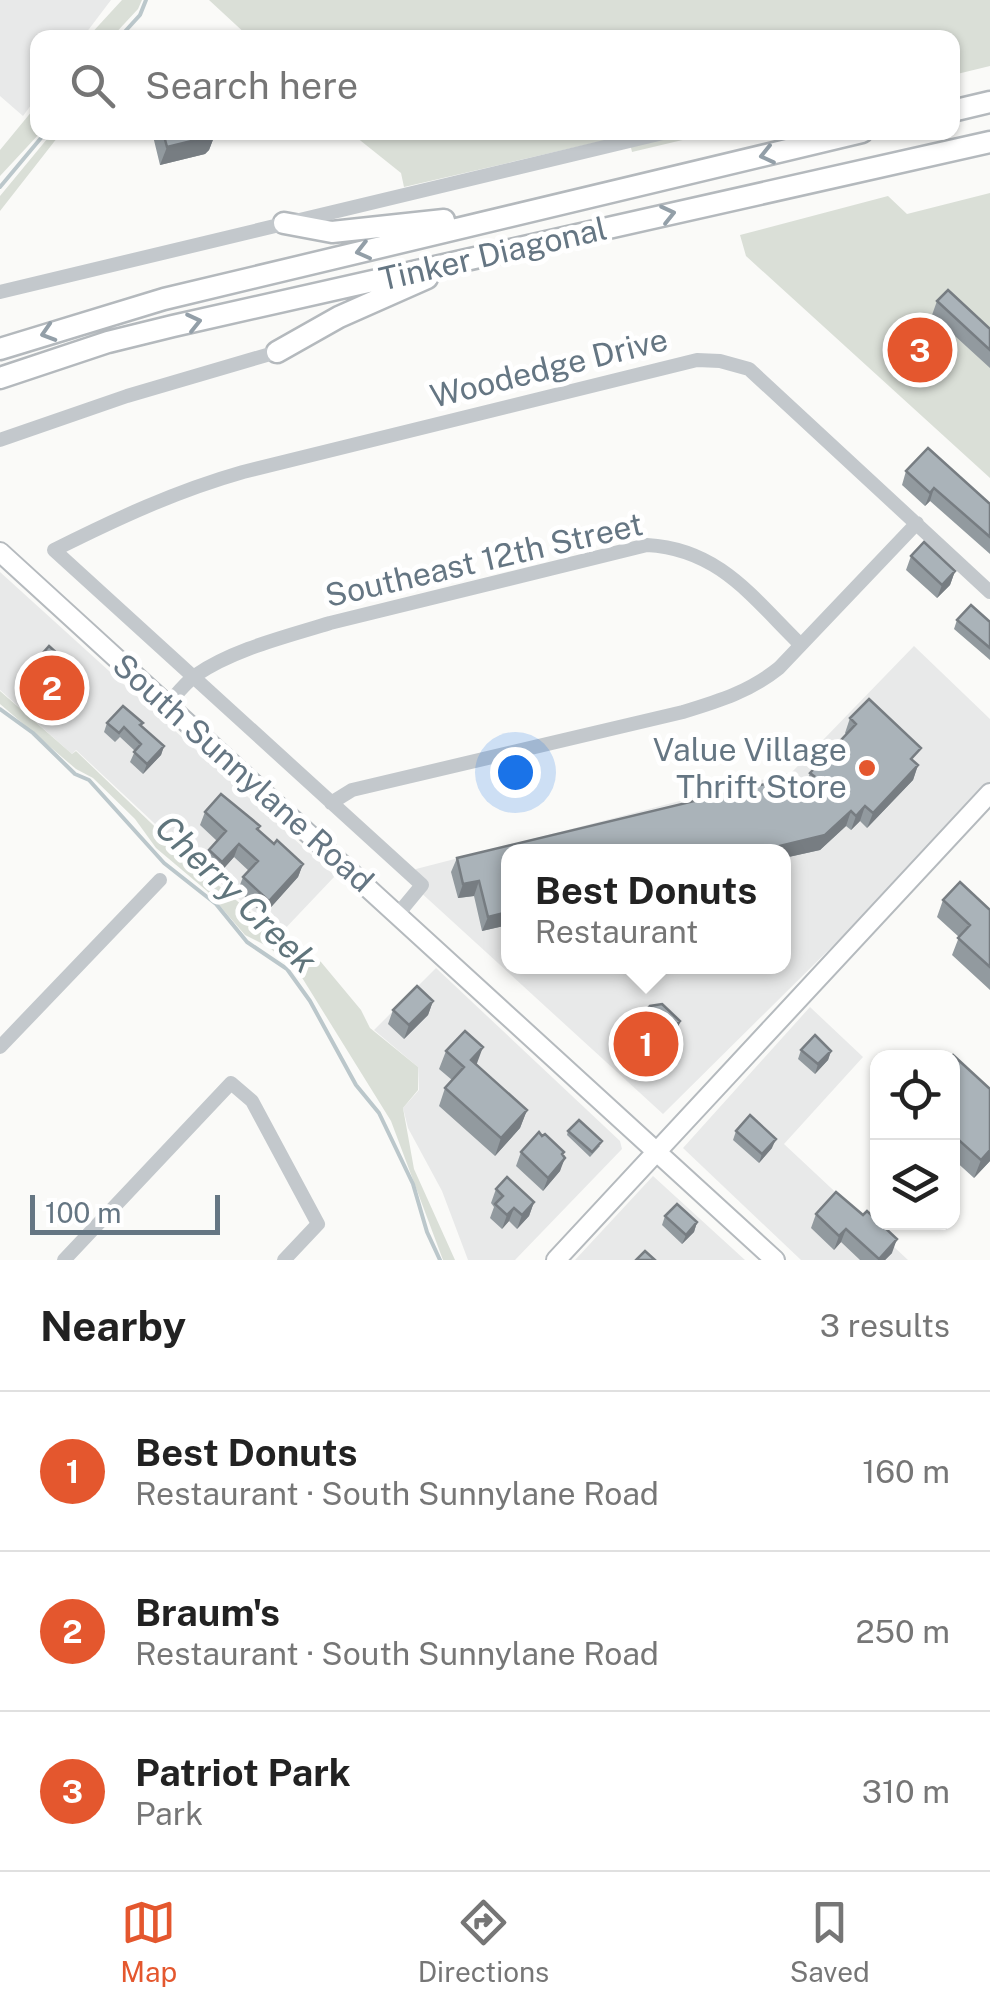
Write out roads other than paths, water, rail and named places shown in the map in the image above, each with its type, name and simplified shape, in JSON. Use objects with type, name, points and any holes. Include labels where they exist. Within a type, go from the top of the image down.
[{"type":"highway","points":[[960,109],[990,102]]},
{"type":"highway","name":"Tinker Diagonal","points":[[0,349],[164,299],[828,140]]},
{"type":"highway","name":"Tinker Diagonal","points":[[0,378],[108,342],[990,142]]},
{"type":"highway","points":[[284,223],[338,232],[526,212]]},
{"type":"highway","points":[[277,352],[339,317],[470,258]]},
{"type":"main road","name":"South Sunnylane Road","points":[[0,552],[776,1260]]},
{"type":"main road","points":[[556,1260],[989,795]]},
{"type":"street","points":[[0,292],[633,140]]},
{"type":"street","points":[[0,440],[127,396],[277,352]]},
{"type":"street","name":"Woodedge Drive","points":[[54,550],[139,508],[243,472],[697,360],[720,361],[748,369],[990,592]]},
{"type":"street","points":[[331,803],[352,790],[732,697],[757,686],[917,523]]},
{"type":"street","name":"Southeast 12th Street","points":[[168,704],[193,677],[223,660],[330,623],[647,545],[670,546],[697,554],[726,572],[800,644]]},
{"type":"street","name":"South Sunnylane Road","points":[[54,550],[422,884],[398,914]]},
{"type":"street","points":[[0,1047],[160,880]]},
{"type":"street","points":[[64,1260],[231,1084],[252,1101],[318,1224],[284,1260]]},
{"type":"waterway","name":"Cherry Creek","points":[[126,30],[140,15],[146,0]]},
{"type":"waterway","name":"Cherry Creek","points":[[0,187],[39,140]]},
{"type":"waterway","name":"Cherry Creek","points":[[0,709],[33,733],[75,774],[89,780],[164,863],[216,904],[247,942],[287,969],[310,1001],[356,1085],[379,1113],[413,1184],[440,1260]]},
{"type":"place","name":"Patriot Park","points":[[920,350]]},
{"type":"place","name":"Braum's","points":[[52,688]]},
{"type":"place","name":"Value Village Thrift Store","points":[[867,768]]},
{"type":"place","name":"Best Donuts","points":[[646,1044]]}]
